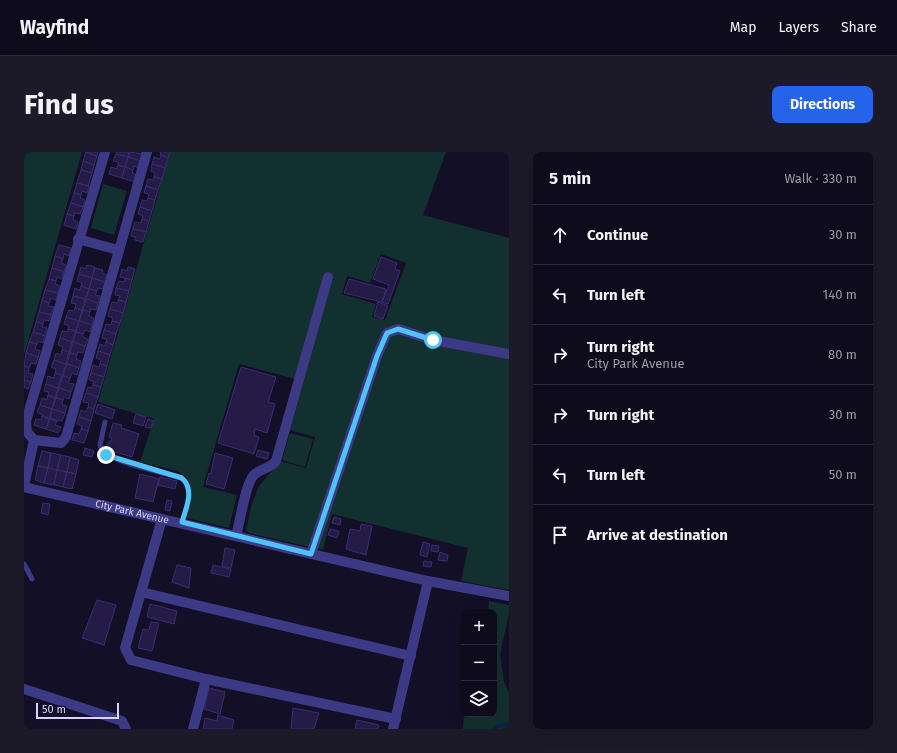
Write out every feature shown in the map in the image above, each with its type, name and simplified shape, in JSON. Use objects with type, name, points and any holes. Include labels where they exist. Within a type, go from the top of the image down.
[{"type":"street","points":[[105,152],[78,239],[52,337],[26,421],[27,432],[34,440],[60,443],[66,437],[147,152]]},
{"type":"street","points":[[78,239],[118,250]]},
{"type":"street","points":[[236,536],[252,477],[260,469],[273,465],[276,461],[328,277]]},
{"type":"street","points":[[311,554],[377,356],[387,333],[398,329],[433,340],[509,354]]},
{"type":"street","points":[[24,487],[34,440]]},
{"type":"street","name":"City Park Avenue","points":[[24,487],[162,519],[182,522],[428,581],[509,596]]},
{"type":"street","points":[[162,519],[125,648],[131,660],[394,724],[428,581]]},
{"type":"street","points":[[141,592],[411,656]]},
{"type":"street","points":[[193,729],[206,679]]},
{"type":"street","points":[[24,689],[124,725]]},
{"type":"lane","points":[[105,422],[100,445],[106,455],[178,477],[185,481],[188,488],[188,500],[182,522]]},
{"type":"lane","points":[[24,564],[32,579]]},
{"type":"green space","points":[[24,152],[82,152],[24,355]]},
{"type":"green space","points":[[170,152],[446,152],[423,215],[509,238],[509,590],[461,581],[468,548],[332,514],[323,550],[249,533],[246,530],[252,503],[259,486],[280,461],[306,468],[315,437],[290,430],[309,362],[295,379],[239,364],[203,487],[237,495],[229,528],[187,518],[191,490],[189,481],[184,475],[167,468],[140,462],[154,419],[98,402]],"holes":[[[381,254],[406,263],[385,320],[372,317],[376,304],[342,294],[347,276],[370,283]]]},
{"type":"green space","points":[[103,184],[127,191],[114,235],[91,228]]},
{"type":"green space","points":[[290,433],[313,439],[305,467],[282,460]]},
{"type":"green space","points":[[489,601],[509,605],[509,613],[500,655],[504,682],[509,693],[509,729],[463,729],[464,717],[497,717],[497,609],[488,609]]},
{"type":"building","points":[[86,152],[97,156],[94,165],[83,161]]},
{"type":"building","points":[[86,152],[98,152],[97,156]]},
{"type":"building","points":[[116,152],[129,152],[128,157],[116,154]]},
{"type":"building","points":[[130,152],[143,154],[141,161],[128,157]]},
{"type":"building","points":[[160,152],[170,152],[168,158],[161,155]]},
{"type":"building","points":[[116,154],[128,157],[125,167],[118,165],[118,162],[113,161]]},
{"type":"building","points":[[161,155],[168,158],[165,168],[152,164],[154,157],[160,159]]},
{"type":"building","points":[[128,157],[141,161],[139,168],[134,166],[133,170],[125,167]]},
{"type":"building","points":[[83,161],[94,165],[92,173],[81,170]]},
{"type":"building","points":[[152,164],[165,168],[162,179],[154,177],[155,173],[151,171]]},
{"type":"building","points":[[118,165],[125,167],[122,178],[109,174],[111,167],[117,169]]},
{"type":"building","points":[[125,167],[133,170],[132,173],[137,175],[135,182],[122,178]]},
{"type":"building","points":[[81,170],[92,173],[88,186],[77,183]]},
{"type":"building","points":[[154,177],[162,179],[158,190],[146,186],[148,179],[153,180]]},
{"type":"building","points":[[77,183],[89,186],[87,193],[82,191],[81,195],[74,193]]},
{"type":"building","points":[[146,186],[158,190],[155,200],[148,198],[149,194],[144,193]]},
{"type":"building","points":[[74,193],[81,195],[80,198],[85,200],[83,207],[71,203]]},
{"type":"building","points":[[148,198],[155,200],[152,211],[140,207],[142,200],[147,201]]},
{"type":"building","points":[[71,203],[83,207],[80,214],[75,213],[74,216],[67,214]]},
{"type":"building","points":[[140,207],[152,211],[149,221],[142,219],[143,216],[138,214]]},
{"type":"building","points":[[67,214],[74,216],[73,220],[78,222],[76,229],[64,225]]},
{"type":"building","points":[[142,219],[149,221],[146,232],[133,229],[135,222],[141,223]]},
{"type":"building","points":[[133,229],[146,232],[143,242],[135,240],[136,237],[131,236]]},
{"type":"building","points":[[59,245],[71,248],[69,256],[64,254],[63,259],[55,256]]},
{"type":"building","points":[[55,256],[63,259],[61,263],[66,265],[64,272],[52,268]]},
{"type":"building","points":[[381,257],[397,263],[395,269],[400,271],[388,304],[382,302],[389,285],[373,279]]},
{"type":"building","points":[[87,265],[95,267],[92,278],[79,274],[81,267],[86,269]]},
{"type":"building","points":[[128,267],[135,269],[132,280],[120,277],[122,269],[127,271]]},
{"type":"building","points":[[52,268],[64,272],[62,279],[57,277],[56,281],[49,279]]},
{"type":"building","points":[[95,268],[103,270],[102,273],[107,275],[105,282],[92,278]]},
{"type":"building","points":[[79,274],[92,278],[89,289],[81,286],[82,283],[77,281]]},
{"type":"building","points":[[92,278],[105,282],[103,289],[98,288],[97,291],[89,289]]},
{"type":"building","points":[[125,278],[132,280],[129,291],[116,288],[119,281],[124,282]]},
{"type":"building","points":[[49,279],[56,281],[55,284],[60,286],[58,293],[45,290]]},
{"type":"building","points":[[349,279],[386,289],[382,302],[344,293]]},
{"type":"building","points":[[81,286],[89,289],[85,299],[73,296],[75,288],[80,290]]},
{"type":"building","points":[[116,288],[129,291],[126,302],[118,300],[120,296],[115,295]]},
{"type":"building","points":[[89,289],[97,291],[95,295],[100,296],[98,303],[86,299]]},
{"type":"building","points":[[45,290],[58,293],[56,300],[51,298],[49,303],[42,300]]},
{"type":"building","points":[[73,296],[85,299],[82,310],[75,308],[76,304],[71,303]]},
{"type":"building","points":[[86,299],[98,303],[96,310],[91,309],[90,312],[83,310]]},
{"type":"building","points":[[42,300],[49,303],[48,306],[54,307],[51,315],[39,312]]},
{"type":"building","points":[[118,300],[126,302],[123,313],[110,309],[112,302],[118,303]]},
{"type":"building","points":[[378,302],[388,306],[383,319],[374,316]]},
{"type":"building","points":[[75,308],[82,310],[79,321],[66,317],[69,310],[74,311]]},
{"type":"building","points":[[110,309],[123,313],[120,323],[112,321],[113,318],[108,316]]},
{"type":"building","points":[[83,310],[90,312],[89,316],[94,318],[92,325],[79,321]]},
{"type":"building","points":[[39,312],[51,315],[49,321],[44,320],[43,324],[36,322]]},
{"type":"building","points":[[66,317],[79,321],[76,331],[68,329],[69,326],[64,324]]},
{"type":"building","points":[[79,321],[92,325],[90,332],[85,330],[83,334],[76,332]]},
{"type":"building","points":[[112,321],[120,323],[116,334],[104,330],[106,324],[111,325]]},
{"type":"building","points":[[36,322],[43,324],[42,327],[47,328],[45,336],[33,332]]},
{"type":"building","points":[[68,329],[76,331],[72,342],[60,338],[62,331],[68,332]]},
{"type":"building","points":[[104,330],[116,334],[113,345],[106,342],[107,339],[102,338]]},
{"type":"building","points":[[33,332],[45,336],[43,343],[38,341],[37,344],[29,342]]},
{"type":"building","points":[[76,332],[83,334],[83,337],[88,339],[85,346],[73,342]]},
{"type":"building","points":[[60,338],[72,342],[69,352],[62,350],[63,347],[58,345]]},
{"type":"building","points":[[29,342],[37,344],[35,349],[40,351],[38,357],[26,353]]},
{"type":"building","points":[[73,342],[85,346],[83,353],[78,352],[77,355],[70,353]]},
{"type":"building","points":[[106,342],[113,345],[110,355],[98,351],[100,344],[105,346]]},
{"type":"building","points":[[62,350],[69,352],[66,364],[54,360],[56,353],[61,355]]},
{"type":"building","points":[[98,351],[110,355],[107,366],[100,364],[101,360],[96,358]]},
{"type":"building","points":[[26,353],[38,357],[36,364],[31,363],[29,368],[24,366]]},
{"type":"building","points":[[70,353],[77,355],[76,359],[81,361],[79,368],[67,364]]},
{"type":"building","points":[[54,360],[66,364],[62,375],[55,373],[56,369],[51,367]]},
{"type":"building","points":[[67,364],[79,368],[77,375],[72,373],[70,378],[63,376]]},
{"type":"building","points":[[100,364],[107,366],[104,377],[91,373],[93,365],[99,367]]},
{"type":"building","points":[[24,366],[29,368],[28,373],[33,374],[31,382],[24,380]]},
{"type":"building","points":[[241,367],[276,377],[268,402],[275,404],[267,433],[255,429],[254,435],[259,437],[254,454],[218,443]]},
{"type":"building","points":[[55,373],[62,375],[58,388],[46,384],[48,376],[54,378]]},
{"type":"building","points":[[91,373],[104,377],[101,387],[93,385],[94,381],[89,380]]},
{"type":"building","points":[[63,376],[70,378],[68,383],[74,384],[71,392],[59,388]]},
{"type":"building","points":[[24,380],[31,382],[28,389],[24,387]]},
{"type":"building","points":[[46,384],[58,388],[55,398],[48,395],[49,392],[44,391]]},
{"type":"building","points":[[93,385],[101,387],[98,397],[86,393],[88,387],[92,388]]},
{"type":"building","points":[[59,388],[71,392],[69,399],[64,397],[63,400],[56,398]]},
{"type":"building","points":[[86,393],[98,397],[94,409],[88,407],[89,403],[83,402]]},
{"type":"building","points":[[48,395],[55,398],[52,409],[40,405],[42,398],[47,400]]},
{"type":"building","points":[[56,398],[63,400],[62,405],[67,406],[65,413],[52,409]]},
{"type":"building","points":[[98,404],[115,410],[112,419],[95,413]]},
{"type":"building","points":[[40,405],[52,409],[49,419],[37,412]]},
{"type":"building","points":[[88,407],[94,409],[91,421],[79,417],[81,410],[86,412]]},
{"type":"building","points":[[52,409],[65,413],[62,421],[50,419]]},
{"type":"building","points":[[136,414],[146,417],[143,426],[133,423]]},
{"type":"building","points":[[42,416],[49,419],[46,429],[34,425],[36,419],[41,420]]},
{"type":"building","points":[[79,417],[91,421],[88,431],[81,429],[82,426],[77,424]]},
{"type":"building","points":[[50,419],[57,421],[55,425],[61,427],[58,433],[46,429]]},
{"type":"building","points":[[148,419],[154,421],[151,428],[145,427]]},
{"type":"building","points":[[113,423],[122,425],[121,428],[139,434],[132,457],[106,449],[109,441],[111,442],[112,438],[109,437]]},
{"type":"building","points":[[81,429],[88,431],[84,443],[72,440],[74,433],[79,434]]},
{"type":"building","points":[[85,448],[94,451],[92,457],[83,455]]},
{"type":"building","points":[[258,450],[269,453],[267,459],[256,456]]},
{"type":"building","points":[[42,451],[51,453],[48,468],[38,466]]},
{"type":"building","points":[[51,453],[61,455],[57,470],[48,468]]},
{"type":"building","points":[[215,453],[233,458],[224,489],[206,484],[209,473],[211,474]]},
{"type":"building","points":[[61,455],[70,457],[67,472],[57,470]]},
{"type":"building","points":[[70,457],[79,460],[76,474],[67,472]]},
{"type":"building","points":[[38,466],[48,468],[44,483],[35,480]]},
{"type":"building","points":[[48,468],[57,470],[54,485],[44,483]]},
{"type":"building","points":[[57,470],[67,472],[63,487],[54,485]]},
{"type":"building","points":[[67,472],[76,474],[72,489],[63,487]]},
{"type":"building","points":[[140,474],[159,479],[153,502],[135,498]]},
{"type":"building","points":[[160,477],[177,481],[175,489],[158,485]]},
{"type":"building","points":[[167,500],[172,501],[170,511],[165,510]]},
{"type":"building","points":[[43,503],[50,504],[48,515],[41,513]]},
{"type":"building","points":[[334,517],[341,519],[340,525],[332,523]]},
{"type":"building","points":[[361,524],[372,526],[366,555],[346,549],[350,529],[360,531]]},
{"type":"building","points":[[330,529],[339,531],[337,538],[328,535]]},
{"type":"building","points":[[423,542],[430,544],[427,557],[420,555]]},
{"type":"building","points":[[432,545],[439,546],[438,552],[431,551]]},
{"type":"building","points":[[225,548],[235,550],[231,568],[222,566]]},
{"type":"building","points":[[440,552],[448,555],[447,561],[438,560]]},
{"type":"building","points":[[424,561],[432,562],[431,567],[423,566]]},
{"type":"building","points":[[177,565],[191,568],[189,588],[172,582]]},
{"type":"building","points":[[213,565],[231,569],[229,577],[211,573]]},
{"type":"building","points":[[97,600],[116,605],[104,645],[82,638]]},
{"type":"building","points":[[150,604],[177,611],[174,624],[147,617]]},
{"type":"building","points":[[151,622],[159,623],[152,651],[138,648],[143,629],[149,630]]},
{"type":"building","points":[[209,688],[225,692],[220,714],[204,709]]},
{"type":"building","points":[[293,708],[319,713],[314,729],[291,729]]},
{"type":"building","points":[[218,715],[234,720],[232,729],[203,729],[205,718],[217,721]]},
{"type":"building","points":[[357,720],[379,725],[378,729],[355,729]]},
{"type":"waterway","points":[[494,729],[498,726],[509,724]]},
{"type":"route","points":[[106,455],[182,478],[187,485],[189,493],[182,522],[311,554],[344,460],[377,356],[387,333],[398,329],[433,340]]}]
